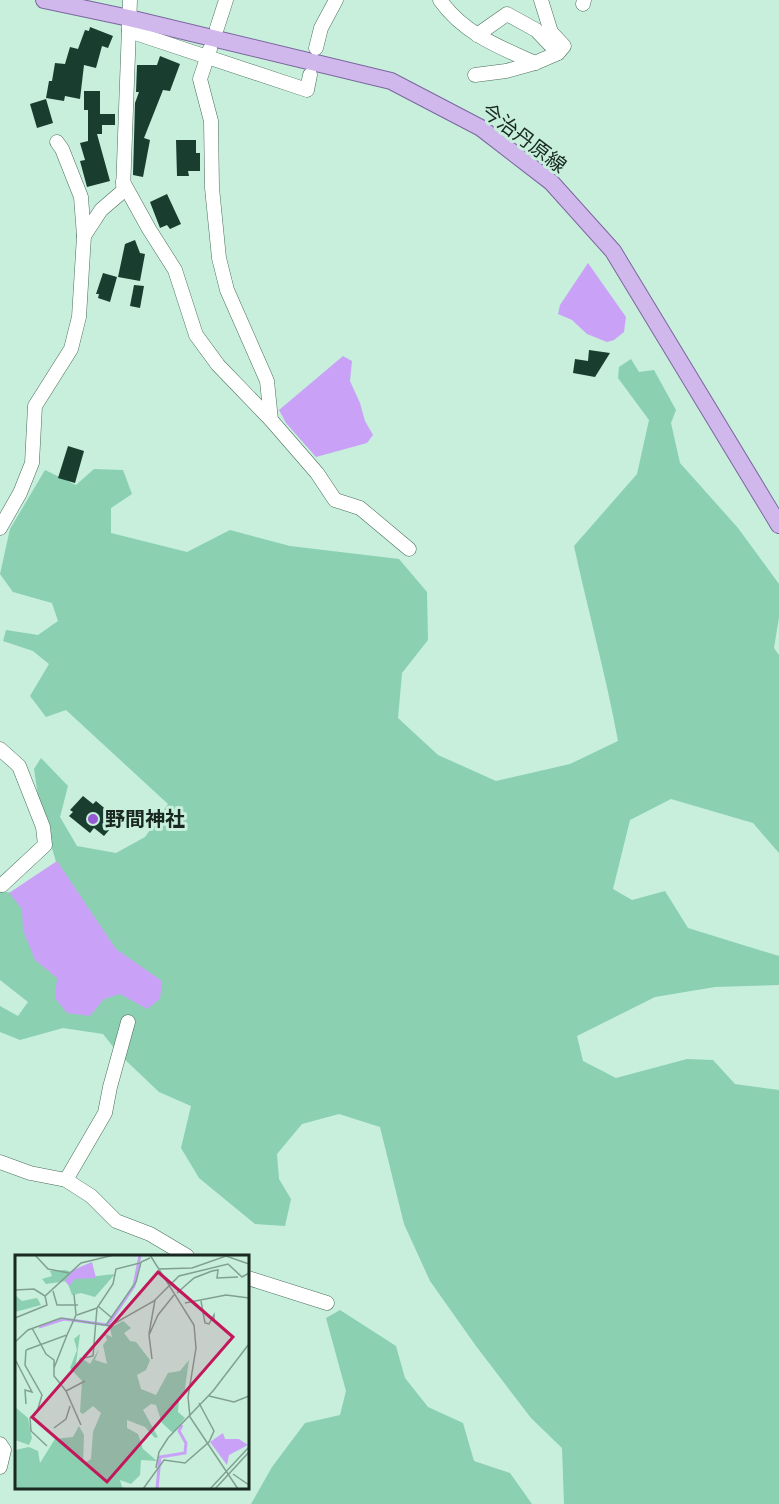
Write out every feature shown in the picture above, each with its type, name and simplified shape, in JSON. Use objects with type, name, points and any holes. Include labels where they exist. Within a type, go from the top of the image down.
[{"type":"main road","name":"今治丹原線","points":[[56,1],[129,25],[391,81],[481,128],[551,182],[613,251],[779,525]]},
{"type":"street","points":[[84,236],[101,210],[123,191],[130,0]]},
{"type":"street","points":[[217,28],[226,0]]},
{"type":"street","points":[[316,48],[321,28],[336,0]]},
{"type":"street","points":[[440,0],[450,15],[477,35],[535,63]]},
{"type":"street","points":[[476,75],[506,71],[535,63],[558,53],[564,46],[551,32],[541,0]]},
{"type":"street","points":[[477,35],[507,14],[536,30],[558,53]]},
{"type":"street","points":[[129,25],[307,90],[310,75]]},
{"type":"street","points":[[208,53],[200,79],[211,122],[212,188],[219,258],[226,291],[267,381],[271,420]]},
{"type":"street","points":[[0,528],[20,493],[32,463],[35,406],[71,349],[79,317],[84,236],[81,197],[57,142]]},
{"type":"street","points":[[123,182],[175,270],[196,336],[218,365],[271,420],[317,473],[334,500],[360,508],[409,549]]},
{"type":"street","points":[[0,749],[19,766],[44,827],[45,845],[2,885]]},
{"type":"street","points":[[66,1180],[105,1113],[128,1022]]},
{"type":"street","points":[[0,1162],[30,1173],[66,1180],[90,1196],[116,1221],[150,1234],[171,1251]]},
{"type":"street","points":[[249,1278],[327,1303]]},
{"type":"street","points":[[0,1444],[4,1450],[0,1467]]},
{"type":"green space","points":[[631,359],[639,372],[654,370],[676,410],[671,423],[680,463],[738,528],[779,584],[779,617],[774,648],[779,655],[779,853],[753,823],[671,799],[630,820],[613,889],[632,900],[665,891],[688,928],[779,956],[779,985],[715,987],[655,997],[577,1036],[583,1061],[616,1078],[687,1059],[713,1060],[735,1084],[779,1090],[779,1504],[564,1504],[562,1448],[531,1418],[430,1281],[404,1224],[380,1127],[339,1114],[302,1124],[277,1154],[279,1179],[291,1199],[285,1226],[255,1224],[199,1178],[181,1148],[191,1106],[159,1092],[118,1053],[103,1034],[63,1028],[20,1040],[0,1032],[0,1006],[18,1016],[28,1002],[0,980],[0,891],[26,895],[65,893],[39,803],[34,769],[41,758],[68,786],[60,817],[77,846],[116,853],[145,837],[168,804],[66,710],[46,717],[30,696],[49,664],[33,651],[3,641],[6,630],[38,635],[58,621],[52,603],[13,592],[0,574],[10,529],[45,470],[76,485],[94,469],[123,470],[132,494],[111,508],[111,533],[187,552],[230,530],[290,546],[399,559],[427,592],[428,640],[402,673],[398,718],[438,755],[496,781],[570,764],[618,741],[574,546],[637,474],[649,420],[618,378],[619,367]]},
{"type":"green space","points":[[340,1310],[396,1346],[405,1378],[428,1407],[463,1423],[474,1461],[510,1473],[532,1504],[251,1504],[272,1467],[305,1423],[340,1415],[346,1391],[326,1318]]},
{"type":"shaded area","points":[[588,263],[626,317],[624,332],[614,340],[607,342],[587,334],[572,320],[558,314],[560,305]]},
{"type":"shaded area","points":[[343,356],[352,361],[350,381],[365,421],[373,435],[367,443],[316,457],[286,423],[279,410]]},
{"type":"shaded area","points":[[57,861],[116,949],[162,981],[160,999],[147,1009],[120,994],[104,999],[90,1016],[67,1013],[55,998],[57,978],[35,960],[23,930],[22,909],[9,893]]},
{"type":"building","points":[[90,27],[113,36],[108,48],[102,46],[96,68],[84,65],[80,99],[65,96],[64,101],[46,98],[55,63],[65,64],[70,47],[78,49],[85,30],[89,31]]},
{"type":"building","points":[[160,56],[180,64],[170,91],[163,90],[144,138],[150,140],[143,177],[133,175],[135,103],[139,92],[136,92],[137,65],[157,65]]},
{"type":"building","points":[[84,91],[100,91],[100,114],[115,114],[115,125],[102,125],[102,134],[97,134],[110,181],[87,187],[80,161],[85,160],[80,143],[88,141],[88,110],[84,110]]},
{"type":"building","points":[[46,99],[53,123],[37,128],[30,104]]},
{"type":"building","points":[[176,140],[196,140],[196,153],[200,153],[200,171],[188,171],[189,176],[177,176]]},
{"type":"building","points":[[167,194],[181,224],[170,229],[167,225],[160,228],[150,202]]},
{"type":"building","points":[[135,240],[140,253],[145,254],[140,281],[118,277],[125,244]]},
{"type":"building","points":[[103,273],[117,277],[110,302],[98,298],[99,294],[96,294]]},
{"type":"building","points":[[134,285],[144,286],[140,308],[130,306]]},
{"type":"building","points":[[589,350],[610,353],[595,377],[573,373],[575,359],[588,361]]},
{"type":"building","points":[[68,446],[84,451],[75,483],[58,478]]},
{"type":"building","name":"野間神社","points":[[83,796],[93,804],[96,801],[109,812],[107,814],[116,822],[104,836],[94,828],[90,833],[69,816],[73,812],[70,810]]},
{"type":"place","name":"野間神社","points":[[93,819]]}]
